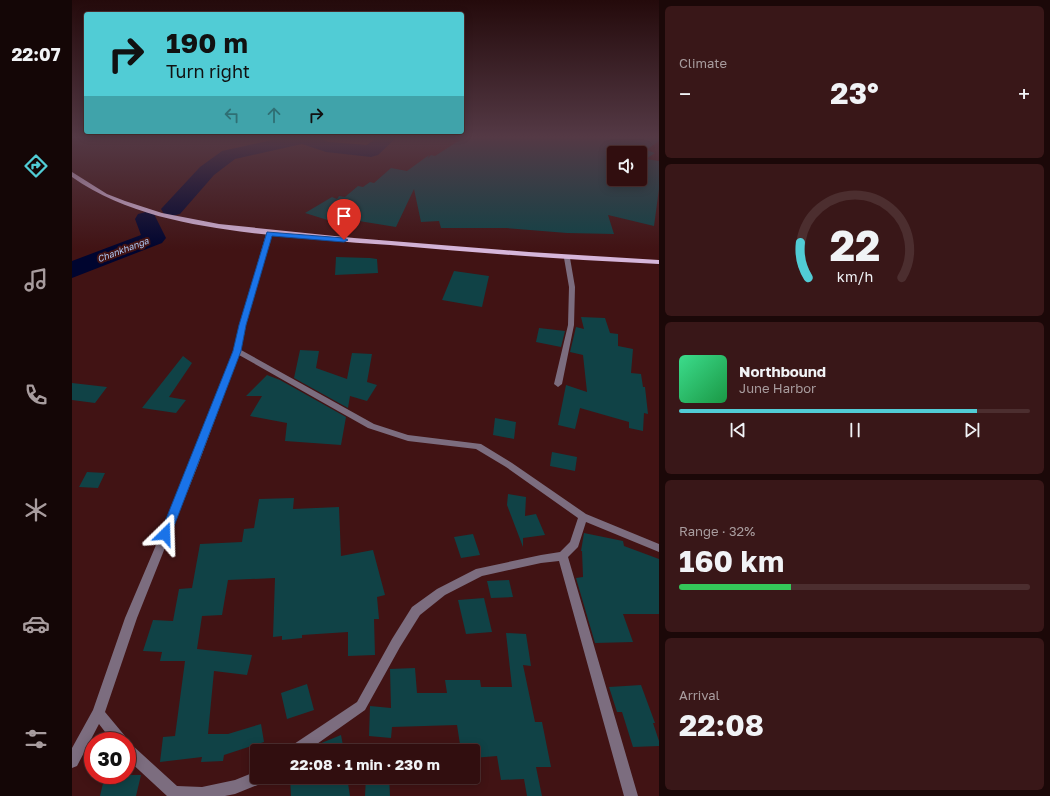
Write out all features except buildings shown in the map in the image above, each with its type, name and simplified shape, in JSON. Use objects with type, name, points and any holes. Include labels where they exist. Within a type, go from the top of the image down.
[{"type":"main road","points":[[73,175],[86,185],[132,206],[183,220],[269,234],[567,258],[659,262]]},
{"type":"street","points":[[72,761],[98,713],[131,618],[191,472],[237,351],[242,325],[269,234]]},
{"type":"street","points":[[558,384],[571,326],[572,287],[567,258]]},
{"type":"street","points":[[237,351],[371,426],[408,438],[478,446],[510,465],[583,518],[659,548]]},
{"type":"street","points":[[306,744],[361,706],[396,643],[416,611],[441,592],[480,572],[541,558],[562,556],[574,544],[583,518]]},
{"type":"street","points":[[562,556],[631,796]]},
{"type":"street","points":[[98,713],[113,732]]},
{"type":"street","points":[[136,758],[174,793],[202,794],[235,787],[250,781]]},
{"type":"waterway","name":"Chankhanga","points":[[172,209],[203,175]]},
{"type":"waterway","name":"Chankhanga","points":[[72,270],[154,238],[146,219]]},
{"type":"route","points":[[165,534],[194,465],[237,351],[242,325],[269,234],[344,240]]}]
